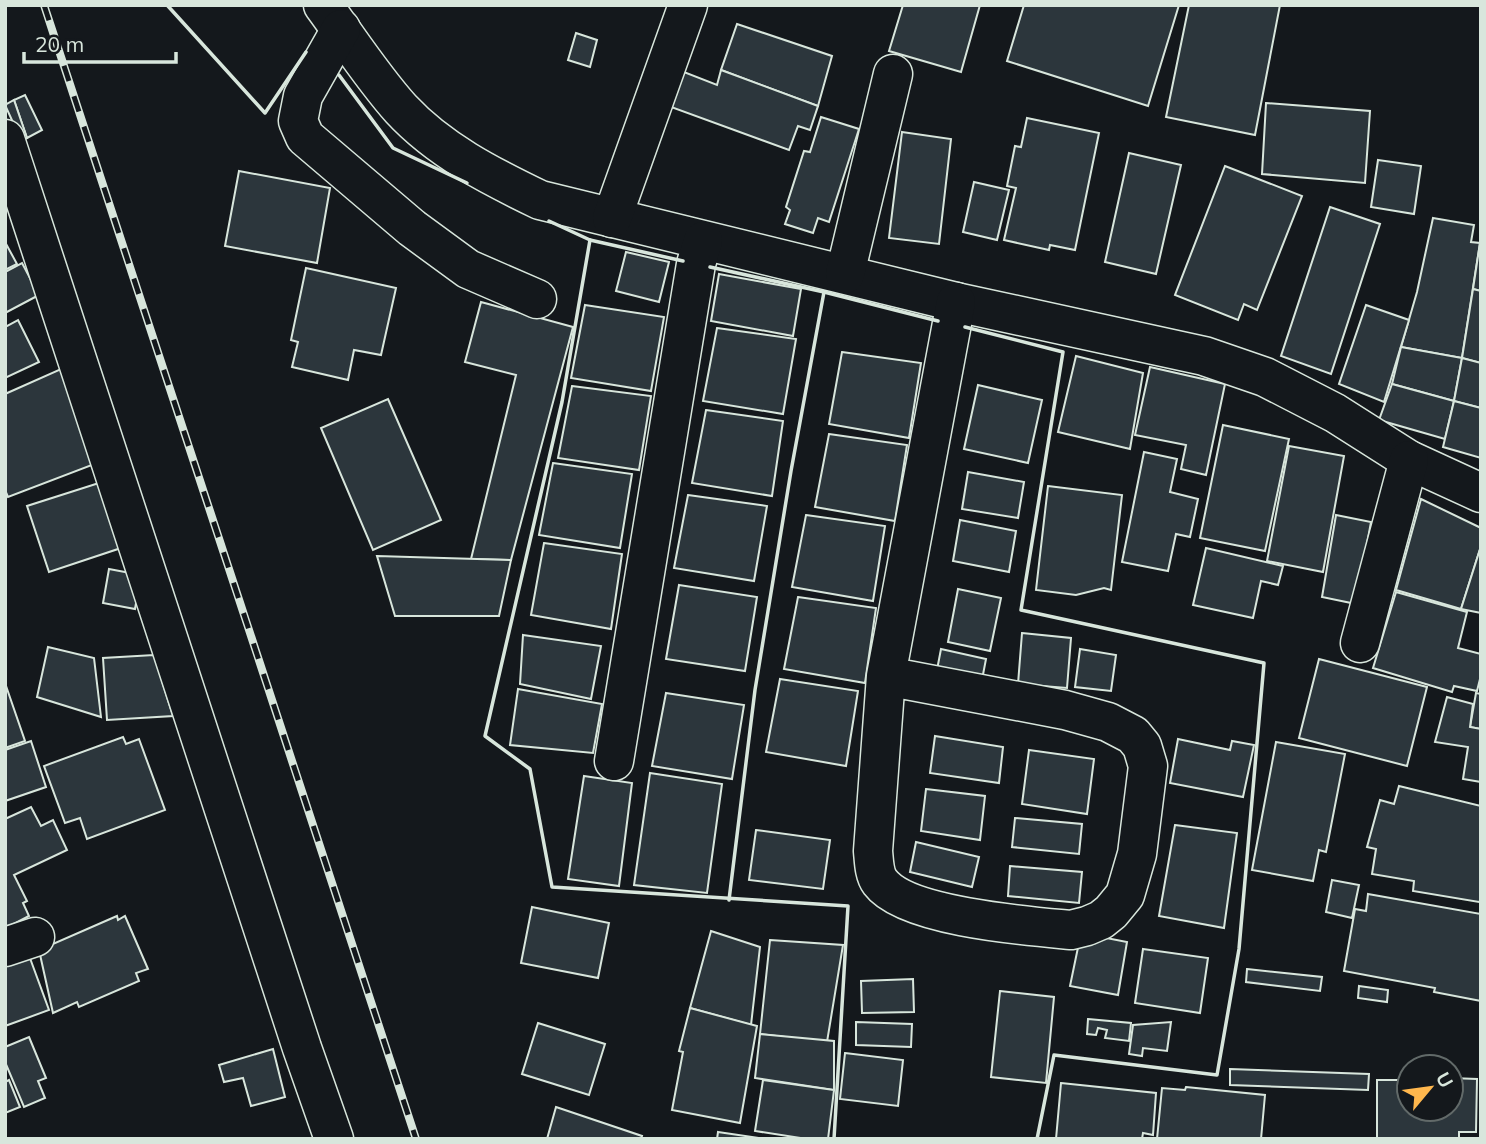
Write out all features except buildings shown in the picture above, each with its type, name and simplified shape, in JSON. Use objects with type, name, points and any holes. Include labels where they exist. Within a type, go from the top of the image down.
[{"type":"street","points":[[612,218],[688,5]]},
{"type":"street","points":[[332,17],[400,108],[431,137],[509,185],[540,200],[956,302],[1203,356],[1265,377],[1335,413],[1409,460],[1481,493]]},
{"type":"street","points":[[332,17],[303,96],[298,121],[305,136],[412,228],[468,268],[537,299]]},
{"type":"street","points":[[845,274],[893,74]]},
{"type":"street","points":[[5,139],[297,1035],[334,1139]]},
{"type":"street","points":[[614,761],[696,264],[703,241]]},
{"type":"street","points":[[886,676],[1065,710],[1108,722],[1133,735],[1142,746],[1148,766],[1137,854],[1125,895],[1111,912],[1087,926],[1071,930],[936,911],[898,896],[881,883],[875,868],[873,851],[886,676],[956,302]]},
{"type":"street","points":[[1360,643],[1409,460]]},
{"type":"railway","points":[[44,5],[416,1139]]},
{"type":"wall","points":[[167,5],[265,113],[306,52]]},
{"type":"wall","points":[[339,75],[393,148],[467,183]]},
{"type":"wall","points":[[549,221],[590,240],[683,261]]},
{"type":"wall","points":[[590,240],[562,402],[485,736],[530,769],[552,887],[848,906],[834,1139]]},
{"type":"wall","points":[[710,267],[938,321]]},
{"type":"wall","points":[[729,900],[755,690],[824,292]]},
{"type":"wall","points":[[965,327],[1063,352],[1021,610],[1264,663],[1239,949],[1217,1075],[1054,1055],[1037,1139]]}]
